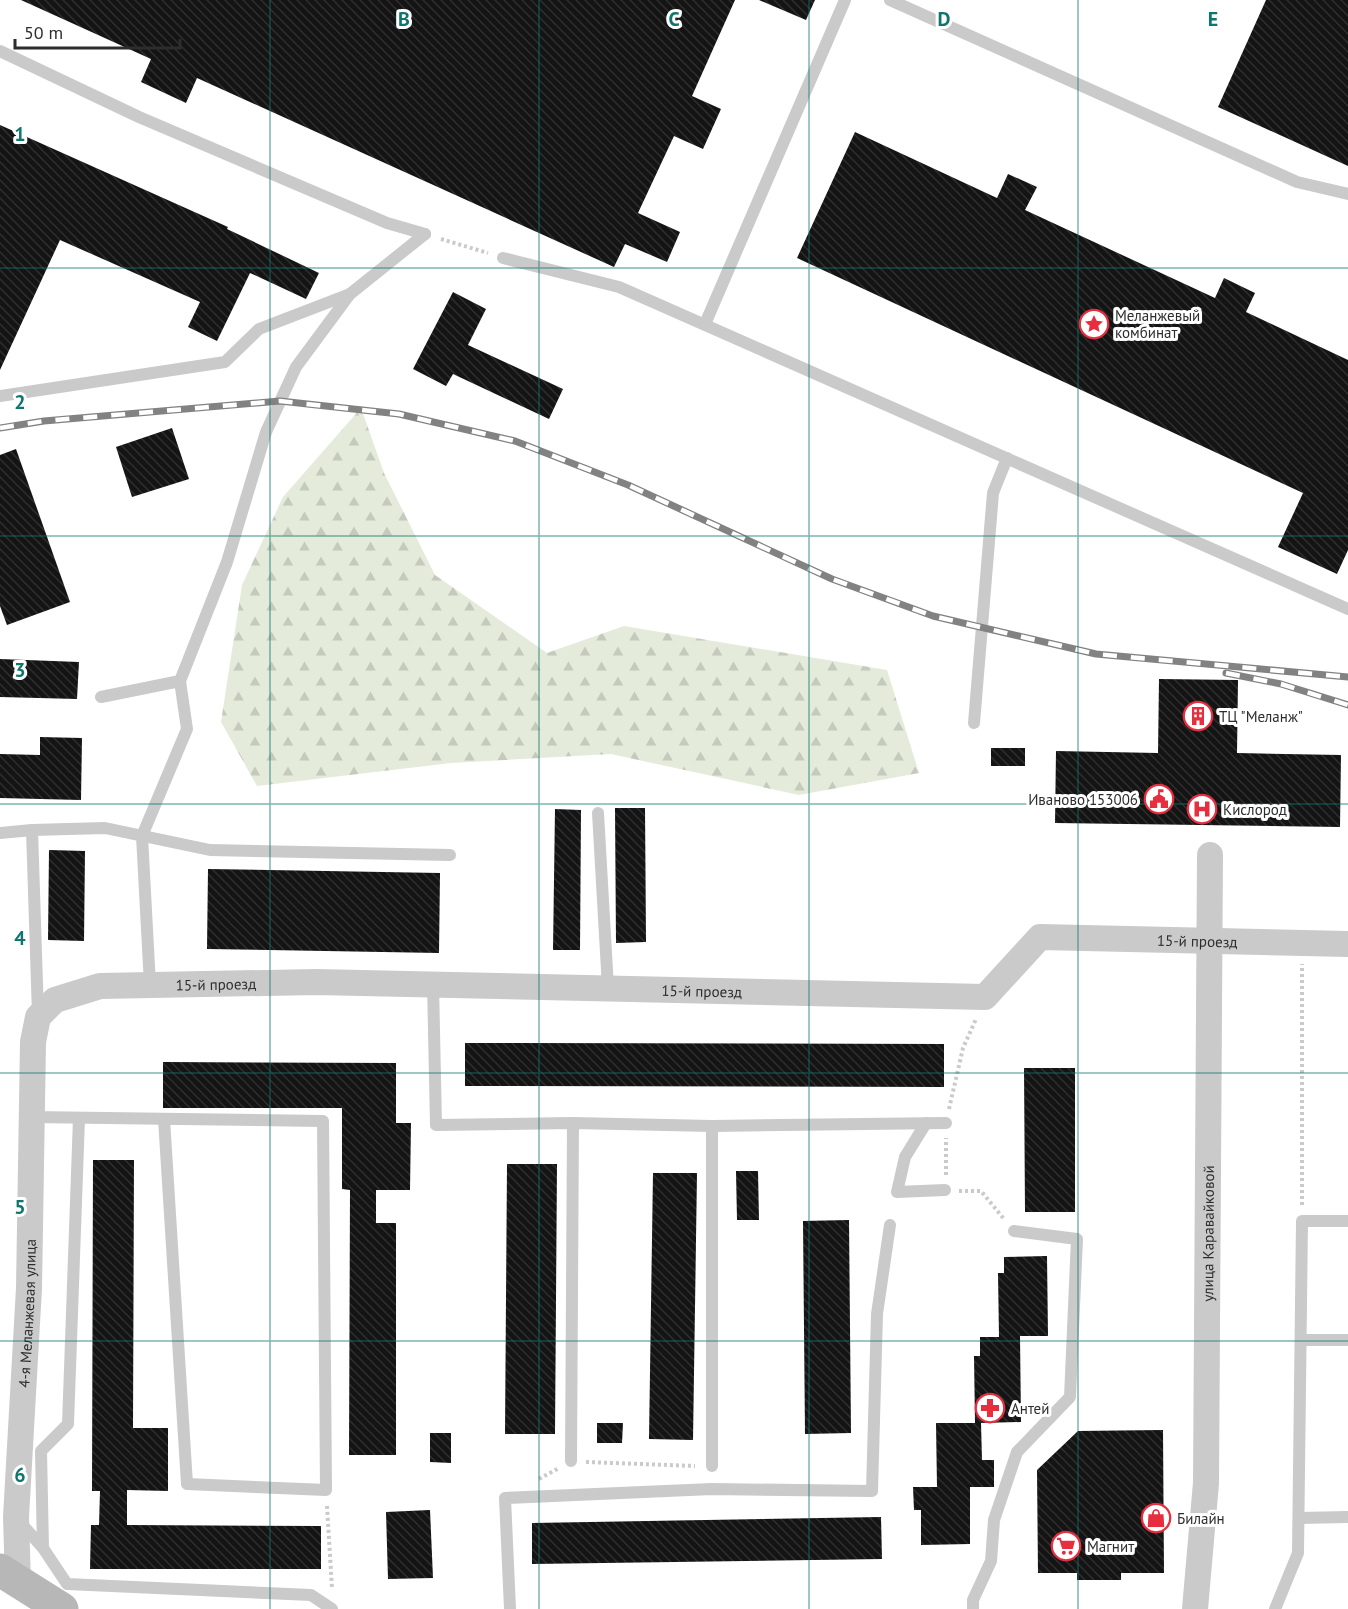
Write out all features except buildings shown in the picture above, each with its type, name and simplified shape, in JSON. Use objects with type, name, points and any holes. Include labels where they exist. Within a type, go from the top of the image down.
[{"type":"main road","points":[[14,1587],[62,1609]]},
{"type":"street","name":"улица Каравайковой","points":[[1195,1609],[1206,1484],[1210,855]]},
{"type":"street","name":"15-й проезд","points":[[38,1017],[55,1000],[100,986],[316,982],[986,997],[1040,937],[1348,944]]},
{"type":"street","name":"4-я Меланжевая улица","points":[[14,1587],[29,1288],[33,1042],[38,1017]]},
{"type":"lane","points":[[705,324],[845,0]]},
{"type":"lane","points":[[890,0],[1298,182],[1348,194]]},
{"type":"lane","points":[[0,51],[139,117],[387,223],[425,234]]},
{"type":"lane","points":[[150,985],[142,836],[187,729],[180,681],[227,561],[266,432],[296,368],[350,294],[425,234]]},
{"type":"lane","points":[[503,258],[619,287],[1348,609]]},
{"type":"lane","points":[[0,396],[225,362],[259,329],[350,294]]},
{"type":"lane","points":[[974,723],[993,493],[1007,458]]},
{"type":"lane","points":[[101,697],[180,681]]},
{"type":"lane","points":[[598,813],[608,988]]},
{"type":"lane","points":[[0,833],[105,828],[210,850],[450,855]]},
{"type":"lane","points":[[32,830],[38,1017]]},
{"type":"lane","points":[[433,984],[436,1125],[573,1123],[712,1126],[946,1123]]},
{"type":"lane","points":[[31,1117],[323,1121],[326,1490],[187,1484],[164,1119]]},
{"type":"lane","points":[[43,1548],[41,1451],[68,1424],[79,1118]]},
{"type":"lane","points":[[571,1461],[573,1123]]},
{"type":"lane","points":[[926,1123],[905,1157],[897,1192],[945,1190]]},
{"type":"lane","points":[[712,1126],[712,1466]]},
{"type":"lane","points":[[1275,1609],[1298,1553],[1302,1221],[1348,1221]]},
{"type":"lane","points":[[510,1609],[506,1498],[712,1489],[872,1491],[877,1314],[890,1225]]},
{"type":"lane","points":[[973,1609],[973,1600],[991,1561],[994,1521],[1017,1452],[1070,1397],[1077,1239],[1014,1231]]},
{"type":"lane","points":[[1302,1340],[1348,1340]]},
{"type":"lane","points":[[16,1517],[43,1548],[67,1584],[311,1595],[332,1603]]},
{"type":"lane","points":[[1299,1518],[1348,1517]]},
{"type":"path","points":[[425,234],[503,258]]},
{"type":"path","points":[[1302,943],[1302,1221]]},
{"type":"path","points":[[986,997],[963,1048],[946,1123],[945,1190],[981,1191],[1014,1231]]},
{"type":"path","points":[[571,1461],[712,1466]]},
{"type":"path","points":[[326,1490],[332,1603]]},
{"type":"green space","points":[[361,408],[384,473],[435,575],[547,653],[624,626],[887,670],[919,773],[799,795],[611,754],[451,763],[257,786],[221,722],[242,585],[283,497]]},
{"type":"railway","points":[[0,428],[44,421],[280,401],[399,414],[515,441],[628,485],[832,579],[933,616],[1096,654],[1348,677]]},
{"type":"railway","points":[[1226,673],[1281,684],[1348,705]]},
{"type":"place","name":"Меланжевый комбинат","points":[[1094,324]]},
{"type":"place","name":"ТЦ \"Меланж\"","points":[[1198,716]]},
{"type":"place","name":"Иваново 153006","points":[[1159,799]]},
{"type":"place","name":"Кислород","points":[[1202,809]]},
{"type":"place","name":"Антей","points":[[990,1408]]},
{"type":"place","name":"Билайн","points":[[1156,1518]]},
{"type":"place","name":"Магнит","points":[[1066,1546]]}]
